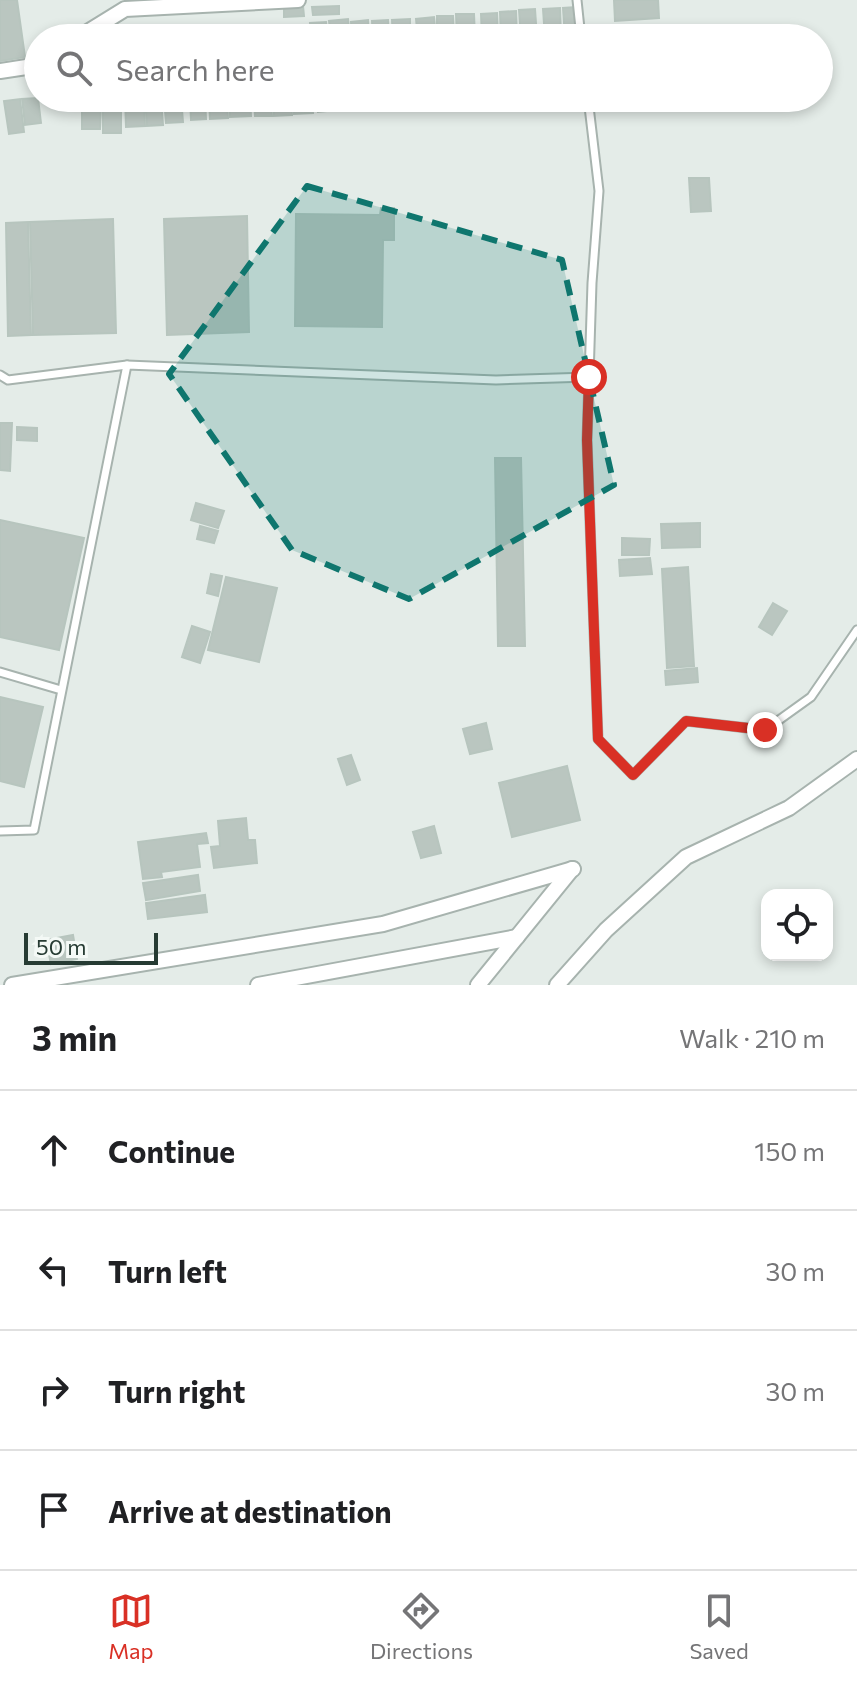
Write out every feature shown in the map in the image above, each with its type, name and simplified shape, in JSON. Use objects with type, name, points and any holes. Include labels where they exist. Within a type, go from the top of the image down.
[{"type":"street","points":[[101,24],[125,9],[298,0]]},
{"type":"street","points":[[0,71],[24,67]]},
{"type":"street","points":[[557,985],[606,930],[686,857],[789,808],[857,759]]},
{"type":"street","points":[[12,985],[383,924],[573,869],[478,985]]},
{"type":"street","points":[[258,985],[517,937]]},
{"type":"lane","points":[[577,0],[580,24]]},
{"type":"lane","points":[[590,112],[599,191],[592,271],[587,440],[598,739],[633,775],[686,721],[765,730],[811,697],[857,630]]},
{"type":"lane","points":[[0,375],[8,380],[127,365],[496,380],[589,377]]},
{"type":"lane","points":[[0,831],[34,830],[127,365]]},
{"type":"lane","points":[[0,672],[61,690]]},
{"type":"highlighted area","points":[[307,186],[562,260],[614,485],[409,599],[292,550],[169,374]]},
{"type":"building","points":[[0,0],[17,0],[24,57],[0,61]]},
{"type":"building","points":[[614,0],[658,0],[659,18],[615,21]]},
{"type":"building","points":[[303,6],[304,16],[284,17],[284,7]]},
{"type":"building","points":[[339,6],[339,14],[313,15],[312,7]]},
{"type":"building","points":[[576,7],[577,24],[564,24],[563,8]]},
{"type":"building","points":[[560,8],[561,24],[544,24],[543,9]]},
{"type":"building","points":[[535,9],[536,24],[520,24],[519,10]]},
{"type":"building","points":[[516,11],[516,24],[500,24],[500,12]]},
{"type":"building","points":[[497,13],[497,24],[481,24],[481,14]]},
{"type":"building","points":[[456,14],[474,14],[474,24],[456,24]]},
{"type":"building","points":[[437,16],[453,16],[453,24],[437,24]]},
{"type":"building","points":[[434,17],[435,24],[417,24],[416,19]]},
{"type":"building","points":[[348,19],[349,24],[329,24],[329,21]]},
{"type":"building","points":[[410,19],[410,24],[392,24],[392,20]]},
{"type":"building","points":[[368,20],[368,24],[351,24]]},
{"type":"building","points":[[388,20],[388,24],[372,24],[372,21]]},
{"type":"building","points":[[20,99],[24,132],[9,134],[4,101]]},
{"type":"building","points":[[22,99],[24,112],[40,112],[41,123],[25,125]]},
{"type":"building","points":[[82,112],[101,112],[100,129],[82,129]]},
{"type":"building","points":[[103,112],[121,112],[121,133],[103,133]]},
{"type":"building","points":[[125,112],[144,112],[145,126],[126,127]]},
{"type":"building","points":[[146,112],[162,112],[163,125],[147,126]]},
{"type":"building","points":[[165,112],[182,112],[183,122],[166,123]]},
{"type":"building","points":[[191,112],[206,112],[206,119],[191,120]]},
{"type":"building","points":[[210,112],[228,112],[228,118],[210,119]]},
{"type":"building","points":[[230,112],[251,112],[251,116],[230,117]]},
{"type":"building","points":[[255,112],[272,112],[272,116],[255,116]]},
{"type":"building","points":[[274,112],[292,112],[292,115],[274,116]]},
{"type":"building","points":[[689,178],[709,178],[711,211],[691,212]]},
{"type":"building","points":[[381,208],[394,208],[394,240],[383,240],[382,327],[295,326],[296,214],[380,215]]},
{"type":"building","points":[[247,216],[249,332],[167,335],[164,219]]},
{"type":"building","points":[[113,219],[116,333],[33,335],[30,222]]},
{"type":"building","points":[[28,222],[31,335],[8,336],[6,223]]},
{"type":"building","points":[[0,423],[12,423],[10,471],[0,470]]},
{"type":"building","points":[[17,427],[37,428],[37,441],[17,440]]},
{"type":"building","points":[[495,458],[521,458],[525,646],[498,646]]},
{"type":"building","points":[[196,503],[224,511],[218,528],[191,520]]},
{"type":"building","points":[[0,520],[84,538],[59,650],[0,637]]},
{"type":"building","points":[[700,523],[700,547],[662,548],[661,524]]},
{"type":"building","points":[[200,526],[218,531],[214,543],[197,539]]},
{"type":"building","points":[[622,538],[650,539],[649,555],[622,555]]},
{"type":"building","points":[[650,558],[652,574],[620,576],[619,560]]},
{"type":"building","points":[[688,567],[694,666],[667,668],[662,569]]},
{"type":"building","points":[[211,574],[222,576],[218,596],[207,593]]},
{"type":"building","points":[[226,577],[277,588],[259,662],[208,650]]},
{"type":"building","points":[[773,603],[787,611],[772,635],[759,627]]},
{"type":"building","points":[[192,626],[210,632],[200,663],[182,657]]},
{"type":"building","points":[[697,668],[698,682],[666,685],[665,671]]},
{"type":"building","points":[[0,697],[43,707],[24,787],[0,781]]},
{"type":"building","points":[[486,723],[492,749],[470,754],[463,729]]},
{"type":"building","points":[[351,755],[360,780],[347,785],[338,759]]},
{"type":"building","points":[[567,766],[580,820],[512,837],[499,783]]},
{"type":"building","points":[[246,818],[248,840],[255,840],[257,863],[214,868],[211,847],[220,846],[218,821]]},
{"type":"building","points":[[434,826],[441,853],[421,858],[413,832]]},
{"type":"building","points":[[206,833],[208,843],[197,844],[200,867],[161,872],[162,877],[143,879],[138,842]]},
{"type":"building","points":[[198,875],[200,891],[146,900],[143,883]]},
{"type":"building","points":[[205,895],[207,912],[148,919],[146,903]]},
{"type":"building","points":[[73,935],[77,959],[51,964],[46,940]]},
{"type":"route","points":[[589,377],[587,440],[598,739],[633,775],[686,721],[765,730]]}]
